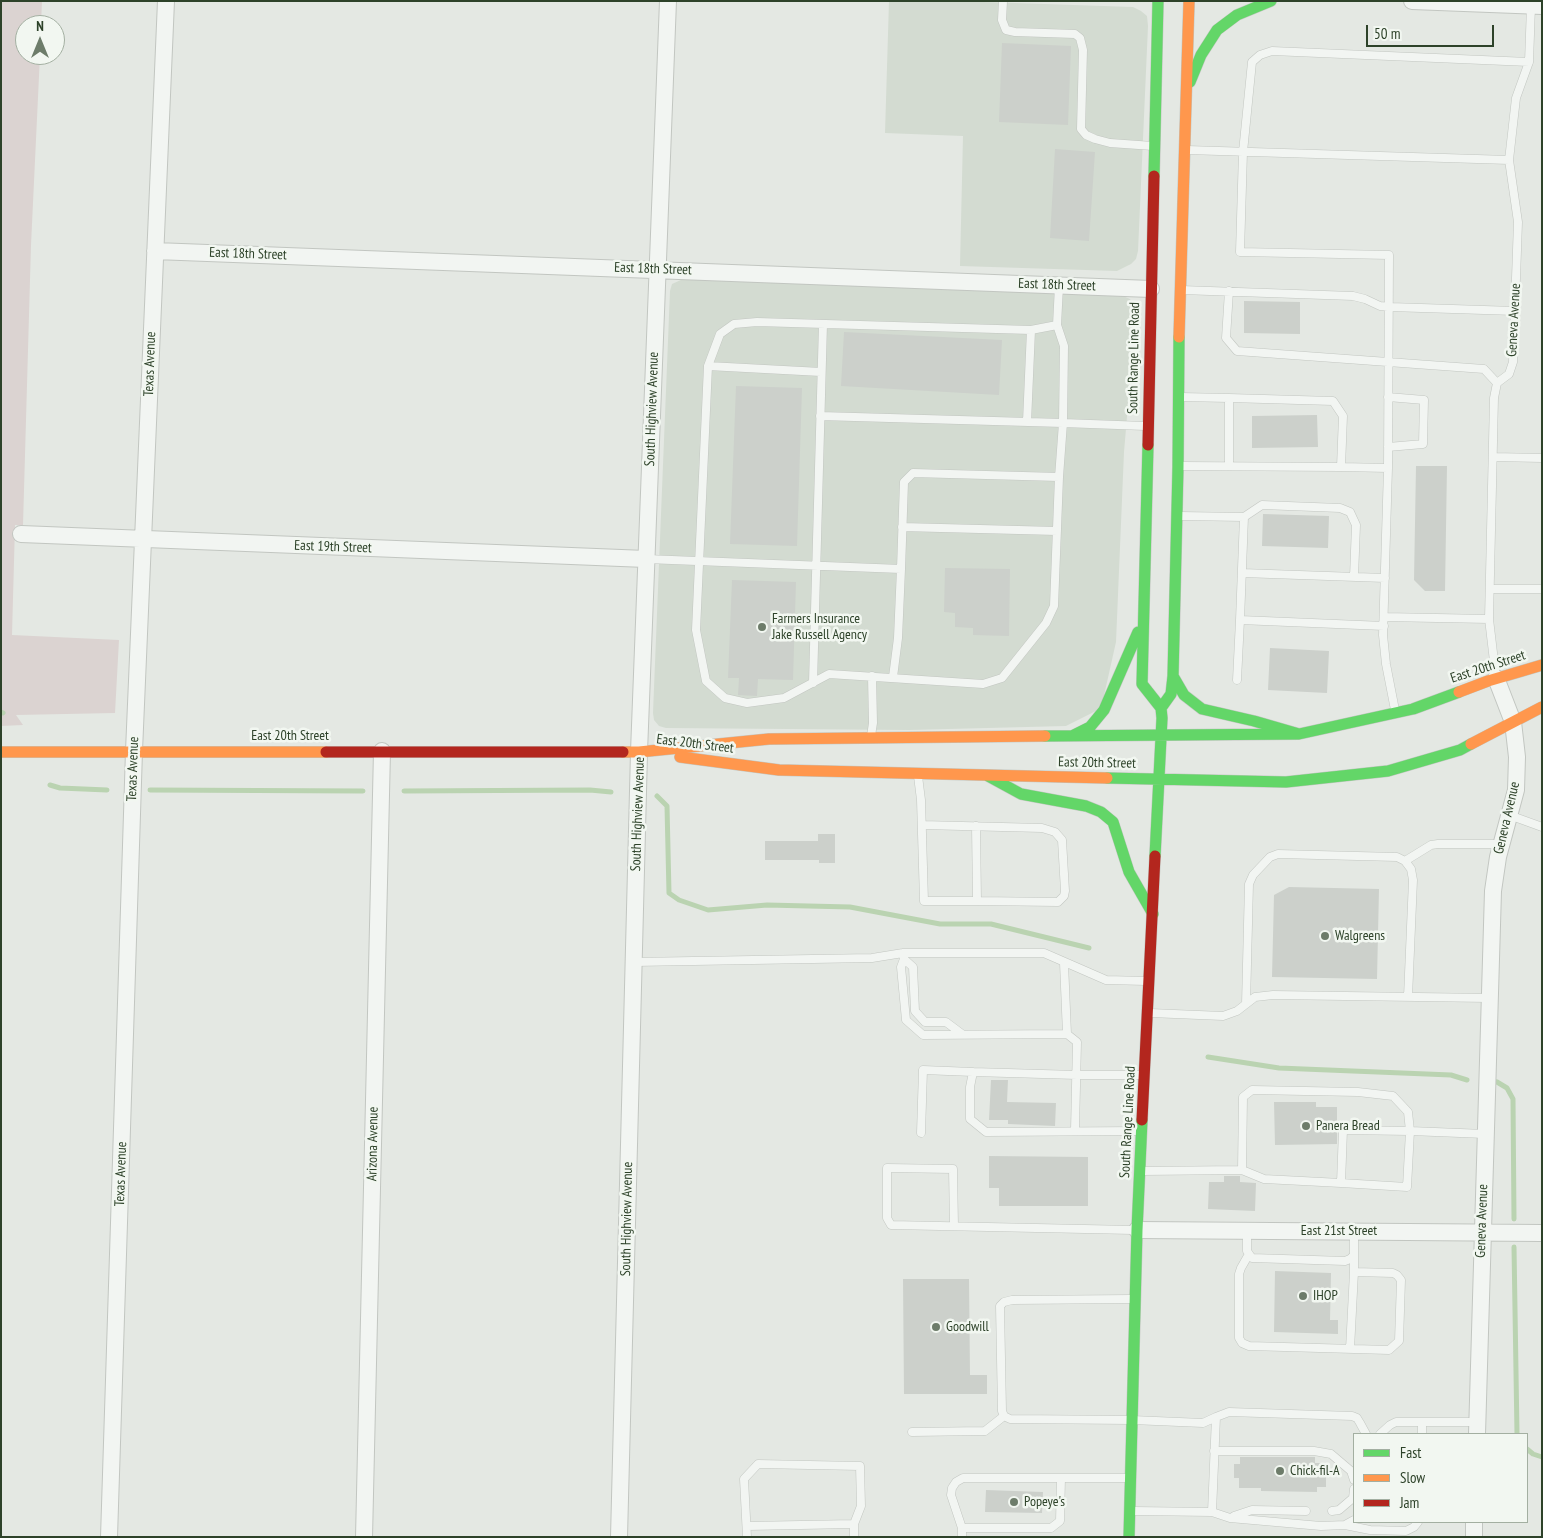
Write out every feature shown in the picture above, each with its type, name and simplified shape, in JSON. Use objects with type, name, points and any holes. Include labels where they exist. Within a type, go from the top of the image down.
[{"type":"main road","name":"South Range Line Road","points":[[1158,1],[1142,684],[1161,708]]},
{"type":"main road","name":"South Range Line Road","points":[[1129,1537],[1137,1230],[1150,981],[1161,708],[1171,694],[1173,676],[1178,467],[1179,290],[1189,1]]},
{"type":"main road","points":[[1185,93],[1202,55],[1217,30],[1237,15],[1271,1]]},
{"type":"main road","points":[[1072,736],[1090,727],[1104,710],[1142,623]]},
{"type":"main road","name":"East 20th Street","points":[[1,752],[640,752],[769,739],[1299,734],[1413,708],[1496,678],[1542,665]]},
{"type":"main road","points":[[1173,676],[1184,696],[1202,709],[1299,734]]},
{"type":"main road","name":"East 20th Street","points":[[640,752],[779,770],[1286,782],[1388,771],[1460,750],[1542,707]]},
{"type":"main road","points":[[988,776],[1022,794],[1086,806],[1100,812],[1113,822],[1129,872],[1153,914]]},
{"type":"street","name":"Texas Avenue","points":[[109,1537],[134,751],[166,1]]},
{"type":"street","name":"South Highview Avenue","points":[[619,1537],[646,559],[668,1]]},
{"type":"street","points":[[1412,1],[1536,6]]},
{"type":"street","name":"East 18th Street","points":[[155,251],[1151,289]]},
{"type":"street","name":"East 19th Street","points":[[21,534],[646,559]]},
{"type":"street","name":"Geneva Avenue","points":[[1477,1428],[1493,891],[1498,857],[1516,790],[1517,757],[1513,722],[1496,678]]},
{"type":"street","name":"Arizona Avenue","points":[[364,1537],[382,751]]},
{"type":"street","name":"East 21st Street","points":[[1137,1230],[1542,1233]]},
{"type":"street","points":[[1474,1523],[1474,1537]]},
{"type":"lane","points":[[1003,1],[1002,20],[1006,30],[1076,34],[1080,38],[1083,50],[1081,129],[1086,135],[1110,143],[1154,146]]},
{"type":"lane","name":"Geneva Avenue","points":[[1496,678],[1489,619],[1494,398],[1497,383],[1509,374],[1513,362],[1518,222],[1509,160],[1516,98],[1530,62],[1536,6]]},
{"type":"lane","points":[[1395,713],[1386,664],[1384,626],[1388,468],[1389,254],[1240,252],[1243,152],[1252,62],[1260,55],[1272,51],[1530,62]]},
{"type":"lane","points":[[1183,150],[1509,160]]},
{"type":"lane","points":[[1056,325],[1031,330],[757,322],[734,324],[720,334],[708,366],[696,630],[706,681],[725,698],[746,702],[784,698],[829,674],[983,684],[1002,678],[1046,623],[1054,606],[1063,423],[1064,346],[1056,325],[1059,286]]},
{"type":"lane","points":[[1179,290],[1353,296],[1380,306],[1390,307],[1515,310]]},
{"type":"lane","points":[[1228,292],[1226,338],[1237,351],[1484,368],[1497,383]]},
{"type":"lane","points":[[813,683],[823,324]]},
{"type":"lane","points":[[1027,422],[1031,330]]},
{"type":"lane","points":[[708,366],[822,372]]},
{"type":"lane","points":[[1179,397],[1333,401],[1343,416],[1341,467]]},
{"type":"lane","points":[[1388,397],[1424,400],[1423,444],[1388,447]]},
{"type":"lane","points":[[1229,398],[1229,466]]},
{"type":"lane","points":[[820,416],[1147,426]]},
{"type":"lane","points":[[1493,457],[1542,458]]},
{"type":"lane","points":[[1178,467],[1388,468]]},
{"type":"lane","points":[[892,677],[898,638],[904,482],[913,472],[1059,477]]},
{"type":"lane","points":[[1177,516],[1244,518],[1262,505],[1340,508],[1350,512],[1356,525],[1354,577]]},
{"type":"lane","points":[[1237,680],[1244,518]]},
{"type":"lane","points":[[902,527],[1057,530]]},
{"type":"lane","points":[[646,559],[901,569]]},
{"type":"lane","points":[[1242,573],[1385,578]]},
{"type":"lane","points":[[1490,588],[1542,589]]},
{"type":"lane","points":[[1384,617],[1489,619]]},
{"type":"lane","points":[[1240,620],[1384,626]]},
{"type":"lane","points":[[871,737],[873,723],[872,676]]},
{"type":"lane","points":[[918,774],[922,800],[922,825],[924,901],[1058,902],[1064,896],[1066,891],[1062,840],[1055,832],[1042,828],[922,825]]},
{"type":"lane","points":[[1509,815],[1542,827]]},
{"type":"lane","points":[[976,826],[977,901]]},
{"type":"lane","points":[[1405,861],[1431,845],[1502,844]]},
{"type":"lane","points":[[1246,1004],[1249,884],[1253,875],[1270,857],[1278,854],[1367,856],[1397,858],[1405,861],[1411,869],[1413,880],[1408,997]]},
{"type":"lane","points":[[634,962],[1044,953],[1106,980],[1150,981]]},
{"type":"lane","points":[[903,956],[901,967],[906,1020],[923,1036],[1067,1034],[1077,1042],[1075,1130]]},
{"type":"lane","points":[[903,956],[914,967],[915,1011],[925,1022],[946,1022],[962,1034]]},
{"type":"lane","points":[[1064,963],[1067,1034]]},
{"type":"lane","points":[[1148,1012],[1223,1016],[1237,1011],[1255,997],[1273,995],[1489,998]]},
{"type":"lane","points":[[921,1133],[923,1070],[1077,1075],[1145,1075]]},
{"type":"lane","points":[[973,1072],[970,1087],[970,1119],[986,1132],[1142,1131]]},
{"type":"lane","points":[[1141,1171],[1242,1170],[1264,1179],[1407,1187],[1410,1131],[1408,1112],[1393,1096],[1358,1092],[1252,1090],[1243,1097],[1242,1170]]},
{"type":"lane","points":[[1341,1183],[1343,1130],[1485,1134]]},
{"type":"lane","points":[[954,1226],[953,1169],[887,1168],[887,1218],[891,1225],[1137,1230]]},
{"type":"lane","points":[[1248,1231],[1248,1251],[1252,1258],[1345,1261],[1354,1255]]},
{"type":"lane","points":[[1350,1349],[1354,1231]]},
{"type":"lane","points":[[1249,1254],[1239,1274],[1239,1338],[1242,1343],[1249,1346],[1389,1350],[1399,1341],[1400,1280],[1393,1273],[1354,1272]]},
{"type":"lane","points":[[1135,1299],[1012,1300],[1004,1302],[1000,1306],[1002,1411],[1004,1416],[1010,1419],[1132,1420],[1203,1423],[1229,1412],[1352,1416],[1357,1418],[1365,1433]]},
{"type":"lane","points":[[912,1432],[985,1431],[1004,1416]]},
{"type":"lane","points":[[1212,1512],[1216,1417]]},
{"type":"lane","points":[[1381,1433],[1396,1422],[1422,1422],[1477,1428]]},
{"type":"lane","points":[[1422,1422],[1422,1433]]},
{"type":"lane","points":[[1214,1451],[1314,1450],[1331,1454],[1351,1471],[1353,1477]]},
{"type":"lane","points":[[747,1537],[744,1479],[758,1464],[860,1466],[861,1506],[854,1524],[854,1537]]},
{"type":"lane","points":[[1061,1478],[1060,1521],[1051,1528],[962,1533],[951,1495],[952,1488],[956,1482],[963,1478],[1061,1478],[1131,1478]]},
{"type":"lane","points":[[1332,1511],[1340,1510],[1353,1498]]},
{"type":"lane","points":[[1130,1510],[1212,1512],[1230,1518],[1321,1526],[1344,1525],[1370,1530],[1406,1531],[1417,1523]]},
{"type":"lane","points":[[1230,1518],[1252,1510],[1306,1511]]},
{"type":"lane","points":[[1344,1525],[1353,1520]]},
{"type":"lane","points":[[747,1526],[854,1524]]},
{"type":"shaded area","points":[[1,1],[42,1],[41,15],[15,15],[15,65],[40,65],[31,245],[23,525],[15,525],[12,635],[119,640],[115,713],[16,715],[23,725],[1,726]]},
{"type":"shaded area","points":[[889,1],[955,1],[1133,7],[1147,16],[1138,251],[1136,259],[1131,264],[1117,271],[960,266],[963,136],[885,133]]},
{"type":"shaded area","points":[[683,279],[1123,296],[1130,299],[1136,311],[1124,452],[1116,642],[1103,700],[1096,711],[1066,726],[909,730],[666,728],[659,726],[654,720],[653,713],[670,291],[672,284]]},
{"type":"building","points":[[1002,43],[1071,46],[1068,125],[999,122]]},
{"type":"building","points":[[1055,149],[1095,152],[1089,241],[1050,238]]},
{"type":"building","points":[[1244,301],[1300,302],[1300,334],[1244,333]]},
{"type":"building","points":[[844,332],[1002,340],[999,395],[841,386]]},
{"type":"building","points":[[736,386],[802,388],[797,546],[730,544]]},
{"type":"building","points":[[1317,415],[1318,447],[1252,448],[1252,416]]},
{"type":"building","points":[[1416,466],[1447,466],[1445,591],[1425,591],[1414,580]]},
{"type":"building","points":[[1263,514],[1329,516],[1328,548],[1262,546]]},
{"type":"building","points":[[945,568],[1010,569],[1009,636],[973,635],[973,628],[955,627],[955,613],[944,612]]},
{"type":"building","points":[[732,580],[796,582],[793,680],[758,679],[757,696],[738,695],[739,678],[728,678]]},
{"type":"building","points":[[1270,648],[1329,651],[1327,693],[1268,690]]},
{"type":"building","points":[[818,834],[835,834],[835,863],[819,863],[819,860],[765,860],[765,841],[818,841]]},
{"type":"building","name":"Walgreens","points":[[1289,887],[1379,889],[1377,979],[1272,977],[1274,895]]},
{"type":"building","points":[[991,1080],[1008,1080],[1007,1102],[1056,1103],[1055,1126],[1008,1124],[1008,1120],[989,1120]]},
{"type":"building","name":"Panera Bread","points":[[1274,1102],[1316,1102],[1316,1107],[1337,1107],[1337,1144],[1275,1145]]},
{"type":"building","points":[[989,1156],[1088,1157],[1088,1206],[999,1206],[999,1188],[989,1188]]},
{"type":"building","points":[[1224,1176],[1240,1176],[1240,1182],[1256,1183],[1255,1211],[1208,1209],[1209,1182],[1224,1182]]},
{"type":"building","name":"IHOP","points":[[1275,1271],[1331,1273],[1330,1320],[1338,1320],[1338,1334],[1274,1332]]},
{"type":"building","name":"Goodwill","points":[[903,1279],[969,1279],[970,1375],[987,1375],[987,1394],[904,1394]]},
{"type":"building","name":"Chick-fil-A","points":[[1240,1457],[1315,1457],[1315,1463],[1326,1463],[1326,1487],[1317,1487],[1317,1492],[1261,1491],[1261,1488],[1239,1488],[1239,1478],[1234,1478],[1234,1464],[1240,1464]]},
{"type":"building","name":"Popeye's","points":[[986,1490],[1043,1492],[1042,1513],[985,1512]]},
{"type":"waterway","points":[[50,785],[60,788],[107,790]]},
{"type":"waterway","points":[[150,790],[363,791]]},
{"type":"waterway","points":[[404,791],[590,790],[611,792]]},
{"type":"waterway","points":[[657,796],[667,806],[669,893],[679,900],[708,910],[767,905],[850,907],[940,924],[991,924],[1089,948]]},
{"type":"waterway","points":[[1208,1057],[1279,1068],[1451,1075],[1467,1080]]},
{"type":"waterway","points":[[1497,1082],[1507,1088],[1513,1099],[1514,1219]]},
{"type":"waterway","points":[[1514,1247],[1517,1433]]},
{"type":"waterway","points":[[1528,1450],[1542,1457]]},
{"type":"traffic: fast","points":[[1154,176],[1158,1]]},
{"type":"traffic: fast","points":[[1190,82],[1201,55],[1217,30],[1237,15],[1271,1]]},
{"type":"traffic: fast","points":[[1161,708],[1171,694],[1173,676],[1179,337]]},
{"type":"traffic: fast","points":[[1148,445],[1142,684],[1161,708],[1162,718],[1155,856]]},
{"type":"traffic: fast","points":[[1072,736],[1090,727],[1104,710],[1138,632]]},
{"type":"traffic: fast","points":[[1173,676],[1184,695],[1202,709],[1299,734]]},
{"type":"traffic: fast","points":[[1045,736],[1299,734],[1413,709],[1459,692]]},
{"type":"traffic: fast","points":[[1107,778],[1286,782],[1388,771],[1460,750],[1471,744]]},
{"type":"traffic: fast","points":[[988,776],[1021,794],[1086,806],[1101,812],[1113,822],[1129,872],[1153,914]]},
{"type":"traffic: fast","points":[[1129,1537],[1137,1230],[1142,1120]]},
{"type":"traffic: slow","points":[[1179,337],[1189,1]]},
{"type":"traffic: slow","points":[[1459,692],[1542,665]]},
{"type":"traffic: slow","points":[[1471,744],[1542,707]]},
{"type":"traffic: slow","points":[[623,752],[769,739],[1045,736]]},
{"type":"traffic: slow","points":[[1,752],[326,752]]},
{"type":"traffic: slow","points":[[680,757],[779,770],[1107,778]]},
{"type":"traffic: jam","points":[[1148,445],[1154,176]]},
{"type":"traffic: jam","points":[[326,752],[623,752]]},
{"type":"traffic: jam","points":[[1142,1120],[1155,856]]},
{"type":"place","name":"Farmers Insurance Jake Russell Agency","points":[[762,627]]},
{"type":"place","name":"Walgreens","points":[[1325,936]]},
{"type":"place","name":"Panera Bread","points":[[1306,1126]]},
{"type":"place","name":"IHOP","points":[[1303,1296]]},
{"type":"place","name":"Goodwill","points":[[936,1327]]},
{"type":"place","name":"Chick-fil-A","points":[[1280,1471]]},
{"type":"place","name":"Popeye's","points":[[1014,1502]]}]
